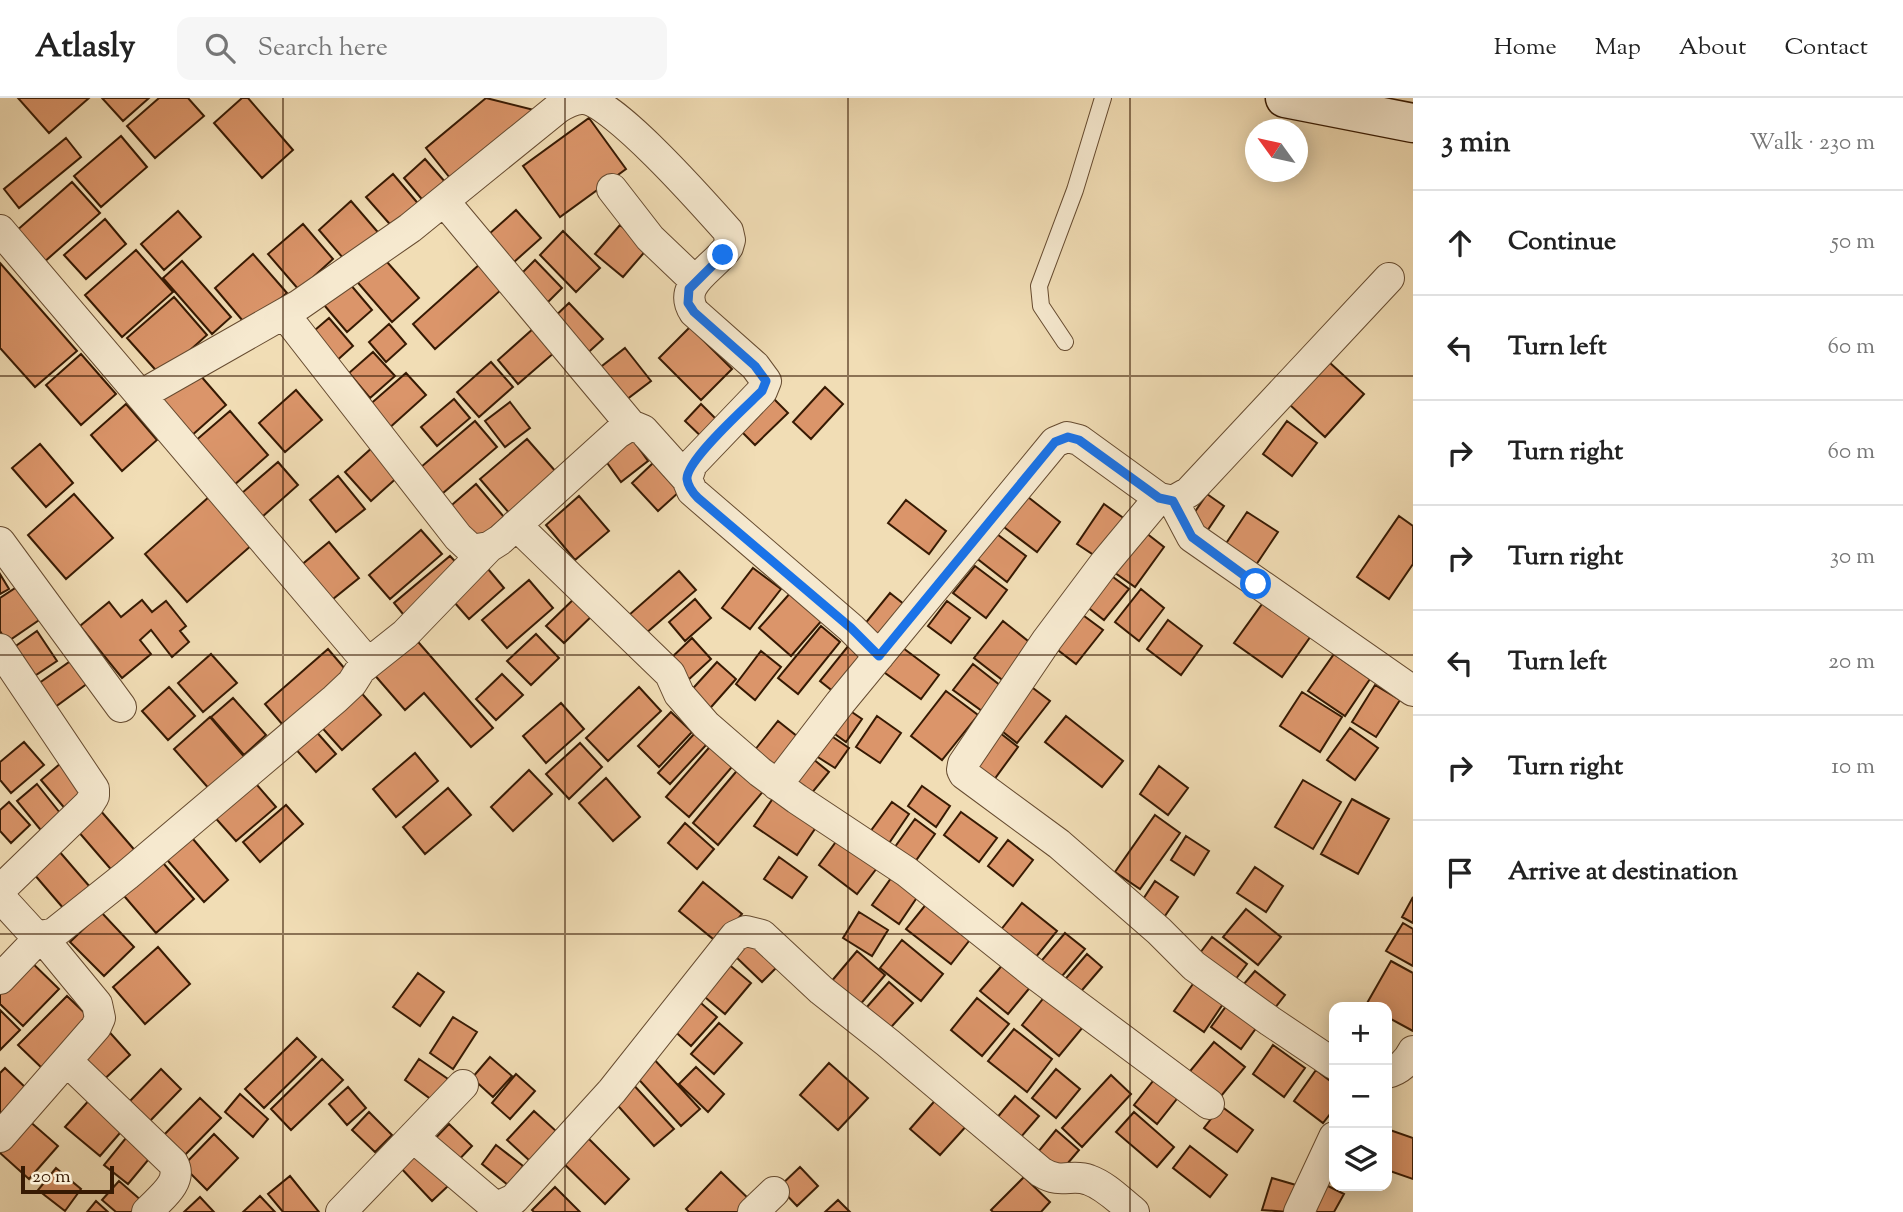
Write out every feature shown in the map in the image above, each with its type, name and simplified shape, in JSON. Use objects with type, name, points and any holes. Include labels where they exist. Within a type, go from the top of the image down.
[{"type":"street","points":[[1285,98],[1413,123]]},
{"type":"street","points":[[141,395],[285,314],[410,228],[564,104],[585,99],[607,104],[728,231],[728,247],[689,289],[688,303],[694,312],[755,366],[766,381],[762,391],[697,457],[688,470],[687,479]]},
{"type":"street","points":[[612,189],[650,238],[695,281]]},
{"type":"street","points":[[444,201],[631,425],[643,430],[687,479],[698,498],[851,628],[879,656]]},
{"type":"street","points":[[0,230],[363,657],[364,664],[352,683],[335,699],[127,875],[54,933],[41,936],[0,979]]},
{"type":"street","points":[[1329,1061],[1194,965],[1159,930],[1059,844],[964,774],[962,769],[1047,640],[1104,564],[1166,500],[1189,492],[1389,278]]},
{"type":"street","points":[[285,314],[465,545],[472,550],[489,547]]},
{"type":"street","points":[[361,669],[405,634],[489,547],[618,433],[631,425]]},
{"type":"street","points":[[777,785],[1055,442],[1068,437],[1079,440],[1166,500],[1192,537],[1413,691]]},
{"type":"street","points":[[516,525],[670,674],[679,694],[706,726],[777,785],[907,872],[1036,975],[1209,1104]]},
{"type":"street","points":[[0,541],[121,707]]},
{"type":"street","points":[[0,649],[94,789],[94,796],[89,804],[0,890]]},
{"type":"street","points":[[0,897],[33,933],[41,936],[100,1011],[96,1027],[0,1137]]},
{"type":"street","points":[[413,1137],[493,1205],[521,1205],[735,936],[746,930],[762,935],[821,990],[1041,1172],[1061,1180],[1088,1179],[1134,1212]]},
{"type":"street","points":[[1392,1072],[1402,1066],[1413,1051]]},
{"type":"street","points":[[66,1061],[173,1163],[177,1170],[172,1186],[147,1212]]},
{"type":"street","points":[[341,1212],[463,1085]]},
{"type":"street","points":[[1299,1212],[1329,1148]]},
{"type":"lane","points":[[1065,342],[1041,306],[1039,286],[1075,190],[1102,98]]},
{"type":"building","points":[[18,98],[89,98],[49,133]]},
{"type":"building","points":[[102,98],[149,98],[123,121]]},
{"type":"building","points":[[159,98],[188,98],[204,116],[155,158],[127,126]]},
{"type":"building","points":[[242,98],[248,98],[293,150],[262,178],[214,123]]},
{"type":"building","points":[[486,98],[546,113],[458,188],[426,148]]},
{"type":"building","points":[[589,118],[626,169],[560,217],[523,166]]},
{"type":"building","points":[[121,136],[147,167],[101,207],[74,176]]},
{"type":"building","points":[[66,138],[81,157],[19,208],[4,189]]},
{"type":"building","points":[[425,159],[453,191],[431,210],[404,178]]},
{"type":"building","points":[[393,174],[421,207],[395,230],[366,197]]},
{"type":"building","points":[[72,182],[100,213],[43,263],[15,232]]},
{"type":"building","points":[[351,201],[382,237],[349,265],[319,230]]},
{"type":"building","points":[[516,210],[541,238],[514,262],[489,234]]},
{"type":"building","points":[[178,211],[201,237],[164,270],[141,244]]},
{"type":"building","points":[[105,219],[126,244],[86,279],[64,255]]},
{"type":"building","points":[[303,224],[333,259],[299,290],[268,254]]},
{"type":"building","points":[[620,225],[648,248],[623,277],[595,254]]},
{"type":"building","points":[[563,231],[600,268],[576,292],[540,255]]},
{"type":"building","points":[[136,250],[173,292],[122,337],[85,295]]},
{"type":"building","points":[[253,254],[287,293],[248,327],[215,288]]},
{"type":"building","points":[[380,254],[419,298],[392,322],[353,277]]},
{"type":"building","points":[[535,260],[562,288],[540,310],[513,282]]},
{"type":"building","points":[[182,261],[231,317],[212,334],[163,278]]},
{"type":"building","points":[[0,263],[77,351],[35,387],[0,348]]},
{"type":"building","points":[[480,264],[502,289],[435,349],[413,324]]},
{"type":"building","points":[[344,277],[372,310],[347,332],[319,299]]},
{"type":"building","points":[[174,297],[207,335],[161,376],[127,338]]},
{"type":"building","points":[[569,303],[603,339],[581,359],[548,323]]},
{"type":"building","points":[[329,318],[353,346],[333,364],[308,336]]},
{"type":"building","points":[[389,324],[406,344],[386,362],[369,342]]},
{"type":"building","points":[[690,327],[732,369],[701,400],[659,358]]},
{"type":"building","points":[[534,328],[555,352],[518,384],[498,360]]},
{"type":"building","points":[[625,348],[651,381],[618,406],[593,373]]},
{"type":"building","points":[[373,352],[395,376],[370,398],[349,373]]},
{"type":"building","points":[[81,354],[116,394],[81,425],[46,385]]},
{"type":"building","points":[[491,362],[513,387],[479,417],[457,392]]},
{"type":"building","points":[[1329,362],[1364,394],[1325,437],[1290,405]]},
{"type":"building","points":[[193,367],[226,405],[190,437],[156,399]]},
{"type":"building","points":[[406,373],[426,395],[387,430],[367,407]]},
{"type":"building","points":[[825,387],[843,404],[811,439],[793,422]]},
{"type":"building","points":[[296,390],[322,420],[285,452],[259,423]]},
{"type":"building","points":[[767,392],[788,413],[755,445],[734,424]]},
{"type":"building","points":[[454,399],[470,418],[437,446],[421,427]]},
{"type":"building","points":[[510,402],[530,428],[505,447],[485,421]]},
{"type":"building","points":[[126,404],[157,440],[122,471],[91,435]]},
{"type":"building","points":[[701,404],[724,427],[708,443],[685,421]]},
{"type":"building","points":[[230,411],[268,455],[233,486],[194,442]]},
{"type":"building","points":[[475,421],[497,447],[436,499],[414,473]]},
{"type":"building","points":[[1287,421],[1317,443],[1292,476],[1263,454]]},
{"type":"building","points":[[628,433],[648,461],[621,482],[600,453]]},
{"type":"building","points":[[527,439],[557,473],[510,514],[480,479]]},
{"type":"building","points":[[40,444],[73,483],[46,507],[12,468]]},
{"type":"building","points":[[374,446],[400,475],[371,501],[345,472]]},
{"type":"building","points":[[278,462],[298,485],[262,517],[242,493]]},
{"type":"building","points":[[653,463],[679,492],[658,511],[632,483]]},
{"type":"building","points":[[338,476],[365,509],[336,532],[310,500]]},
{"type":"building","points":[[476,484],[504,517],[474,543],[446,510]]},
{"type":"building","points":[[1019,490],[1060,522],[1037,552],[996,521]]},
{"type":"building","points":[[74,494],[113,538],[66,579],[28,535]]},
{"type":"building","points":[[1207,494],[1224,506],[1205,534],[1188,522]]},
{"type":"building","points":[[210,496],[253,544],[187,602],[145,554]]},
{"type":"building","points":[[579,496],[609,531],[575,560],[546,525]]},
{"type":"building","points":[[906,500],[946,531],[929,554],[888,523]]},
{"type":"building","points":[[1104,504],[1129,522],[1103,561],[1077,544]]},
{"type":"building","points":[[1247,512],[1278,532],[1250,574],[1219,554]]},
{"type":"building","points":[[1399,516],[1413,526],[1413,564],[1389,599],[1357,577]]},
{"type":"building","points":[[989,528],[1026,556],[1007,582],[970,553]]},
{"type":"building","points":[[1141,529],[1164,547],[1135,587],[1111,570]]},
{"type":"building","points":[[421,530],[442,554],[390,599],[369,575]]},
{"type":"building","points":[[329,542],[359,578],[328,603],[299,567]]},
{"type":"building","points":[[450,556],[464,571],[407,619],[394,603]]},
{"type":"building","points":[[483,563],[504,588],[469,619],[447,594]]},
{"type":"building","points":[[975,566],[1007,590],[986,618],[953,593]]},
{"type":"building","points":[[753,568],[781,589],[750,629],[722,608]]},
{"type":"building","points":[[679,571],[696,590],[645,634],[629,615]]},
{"type":"building","points":[[1105,571],[1129,589],[1104,620],[1081,602]]},
{"type":"building","points":[[0,574],[9,589],[0,594]]},
{"type":"building","points":[[529,580],[553,608],[507,648],[482,620]]},
{"type":"building","points":[[23,583],[45,616],[7,642],[0,631],[0,598]]},
{"type":"building","points":[[1141,589],[1164,608],[1139,641],[1115,622]]},
{"type":"building","points":[[792,591],[823,619],[791,656],[759,628]]},
{"type":"building","points":[[580,593],[597,611],[564,643],[546,626]]},
{"type":"building","points":[[890,593],[910,609],[879,647],[859,631]]},
{"type":"building","points":[[695,599],[711,618],[685,641],[669,622]]},
{"type":"building","points":[[142,600],[152,612],[166,601],[186,626],[180,631],[189,642],[172,657],[151,630],[140,640],[151,654],[122,678],[80,626],[109,602],[121,617]]},
{"type":"building","points":[[1265,600],[1313,633],[1282,677],[1234,643]]},
{"type":"building","points":[[947,601],[970,618],[951,643],[928,626]]},
{"type":"building","points":[[1076,610],[1103,630],[1076,664],[1050,644]]},
{"type":"building","points":[[1168,620],[1202,646],[1181,675],[1147,649]]},
{"type":"building","points":[[1003,621],[1033,645],[1005,682],[974,658]]},
{"type":"building","points":[[821,626],[840,642],[798,694],[778,678]]},
{"type":"building","points":[[37,631],[57,661],[33,677],[13,648]]},
{"type":"building","points":[[536,634],[559,658],[531,685],[507,661]]},
{"type":"building","points":[[413,636],[493,728],[471,747],[424,693],[405,710],[372,672]]},
{"type":"building","points":[[692,638],[711,659],[687,681],[668,661]]},
{"type":"building","points":[[849,645],[867,661],[839,696],[820,681]]},
{"type":"building","points":[[899,645],[939,675],[921,699],[881,670]]},
{"type":"building","points":[[328,649],[351,676],[288,731],[265,704]]},
{"type":"building","points":[[761,651],[781,667],[755,700],[736,684]]},
{"type":"building","points":[[211,654],[237,683],[203,712],[178,683]]},
{"type":"building","points":[[1334,654],[1370,679],[1345,716],[1308,691]]},
{"type":"building","points":[[72,660],[88,683],[51,710],[35,686]]},
{"type":"building","points":[[717,662],[736,679],[705,714],[686,696]]},
{"type":"building","points":[[973,664],[1001,686],[982,711],[953,690]]},
{"type":"building","points":[[502,674],[523,695],[496,720],[476,699]]},
{"type":"building","points":[[1025,682],[1050,701],[1017,743],[993,724]]},
{"type":"building","points":[[1375,685],[1400,700],[1376,737],[1352,722]]},
{"type":"building","points":[[169,687],[195,716],[168,740],[142,711]]},
{"type":"building","points":[[639,687],[661,711],[608,761],[586,738]]},
{"type":"building","points":[[357,688],[381,715],[342,750],[317,722]]},
{"type":"building","points":[[946,691],[978,715],[942,760],[911,736]]},
{"type":"building","points":[[1302,692],[1342,717],[1320,752],[1280,726]]},
{"type":"building","points":[[233,698],[266,735],[244,755],[211,717]]},
{"type":"building","points":[[561,703],[584,729],[546,763],[523,736]]},
{"type":"building","points":[[843,706],[862,719],[846,742],[828,729]]},
{"type":"building","points":[[671,712],[692,732],[659,767],[638,746]]},
{"type":"building","points":[[877,716],[901,733],[880,763],[856,747]]},
{"type":"building","points":[[1066,716],[1123,761],[1102,787],[1045,742]]},
{"type":"building","points":[[210,717],[247,760],[211,791],[174,749]]},
{"type":"building","points":[[778,721],[798,737],[769,772],[750,756]]},
{"type":"building","points":[[313,728],[336,754],[316,772],[293,746]]},
{"type":"building","points":[[1350,728],[1378,748],[1355,780],[1327,760]]},
{"type":"building","points":[[995,729],[1018,747],[988,788],[964,769]]},
{"type":"building","points":[[695,733],[707,744],[670,784],[658,773]]},
{"type":"building","points":[[827,733],[849,748],[835,768],[813,754]]},
{"type":"building","points":[[24,742],[44,765],[11,793],[0,780],[0,762]]},
{"type":"building","points":[[714,742],[737,761],[689,817],[666,797]]},
{"type":"building","points":[[580,743],[602,767],[569,799],[546,774]]},
{"type":"building","points":[[415,753],[438,781],[396,817],[373,789]]},
{"type":"building","points":[[807,754],[829,772],[806,800],[785,783]]},
{"type":"building","points":[[61,763],[88,793],[67,811],[41,780]]},
{"type":"building","points":[[1159,766],[1188,788],[1168,815],[1140,794]]},
{"type":"building","points":[[740,767],[765,789],[718,845],[693,823]]},
{"type":"building","points":[[529,770],[552,794],[513,831],[491,807]]},
{"type":"building","points":[[251,778],[276,807],[236,841],[211,813]]},
{"type":"building","points":[[606,778],[640,817],[613,841],[579,803]]},
{"type":"building","points":[[1303,780],[1341,802],[1313,849],[1275,827]]},
{"type":"building","points":[[37,784],[64,818],[44,834],[17,801]]},
{"type":"building","points":[[922,786],[950,806],[936,827],[908,806]]},
{"type":"building","points":[[448,788],[471,815],[425,854],[403,827]]},
{"type":"building","points":[[776,794],[819,823],[797,855],[754,826]]},
{"type":"building","points":[[1352,799],[1389,819],[1358,874],[1321,854]]},
{"type":"building","points":[[9,802],[30,825],[11,843],[0,831],[0,810]]},
{"type":"building","points":[[892,802],[909,814],[885,849],[867,836]]},
{"type":"building","points":[[286,805],[303,824],[260,862],[243,842]]},
{"type":"building","points":[[100,810],[138,854],[115,874],[77,830]]},
{"type":"building","points":[[961,812],[997,838],[979,862],[944,835]]},
{"type":"building","points":[[1155,815],[1180,833],[1140,889],[1115,872]]},
{"type":"building","points":[[915,819],[935,834],[912,866],[892,851]]},
{"type":"building","points":[[685,823],[714,849],[697,869],[668,843]]},
{"type":"building","points":[[187,832],[228,880],[204,902],[162,854]]},
{"type":"building","points":[[1186,836],[1209,851],[1194,875],[1171,860]]},
{"type":"building","points":[[838,839],[877,868],[857,894],[819,865]]},
{"type":"building","points":[[1008,840],[1033,860],[1013,886],[988,866]]},
{"type":"building","points":[[52,843],[90,887],[64,909],[27,866]]},
{"type":"building","points":[[158,857],[194,899],[156,933],[119,890]]},
{"type":"building","points":[[779,857],[807,877],[792,898],[764,879]]},
{"type":"building","points":[[1255,867],[1283,886],[1266,912],[1237,893]]},
{"type":"building","points":[[894,874],[920,893],[899,924],[872,905]]},
{"type":"building","points":[[1155,881],[1178,897],[1158,926],[1136,910]]},
{"type":"building","points":[[703,882],[742,914],[718,943],[679,911]]},
{"type":"building","points":[[932,897],[976,932],[951,964],[906,929]]},
{"type":"building","points":[[1413,897],[1413,923],[1402,917]]},
{"type":"building","points":[[1022,903],[1057,931],[1031,963],[996,936]]},
{"type":"building","points":[[1246,909],[1281,937],[1258,965],[1223,937]]},
{"type":"building","points":[[101,912],[134,947],[104,976],[70,942]]},
{"type":"building","points":[[859,912],[888,930],[872,956],[843,938]]},
{"type":"building","points":[[1403,923],[1413,929],[1413,966],[1386,951]]},
{"type":"building","points":[[1065,933],[1085,949],[1057,982],[1037,966]]},
{"type":"building","points":[[756,935],[783,961],[762,982],[735,956]]},
{"type":"building","points":[[1212,937],[1247,964],[1229,988],[1194,961]]},
{"type":"building","points":[[902,940],[943,974],[921,1001],[880,968]]},
{"type":"building","points":[[158,947],[190,984],[145,1024],[113,987]]},
{"type":"building","points":[[857,951],[885,975],[853,1013],[825,989]]},
{"type":"building","points":[[1087,954],[1102,967],[1077,996],[1062,983]]},
{"type":"building","points":[[24,955],[59,989],[23,1026],[0,1004],[0,980]]},
{"type":"building","points":[[1391,961],[1413,973],[1413,1031],[1392,1020],[1392,1002],[1368,1002]]},
{"type":"building","points":[[726,962],[751,983],[725,1014],[700,993]]},
{"type":"building","points":[[1005,962],[1032,985],[1008,1014],[980,991]]},
{"type":"building","points":[[1255,971],[1285,995],[1268,1017],[1237,992]]},
{"type":"building","points":[[418,973],[444,992],[420,1026],[393,1007]]},
{"type":"building","points":[[1195,981],[1225,1001],[1204,1032],[1174,1011]]},
{"type":"building","points":[[889,982],[913,1003],[883,1036],[859,1016]]},
{"type":"building","points":[[1050,990],[1088,1021],[1059,1056],[1022,1025]]},
{"type":"building","points":[[67,996],[94,1022],[45,1071],[18,1045]]},
{"type":"building","points":[[694,997],[717,1017],[691,1046],[669,1026]]},
{"type":"building","points":[[977,998],[1009,1024],[982,1056],[951,1030]]},
{"type":"building","points":[[1232,998],[1262,1020],[1241,1049],[1211,1027]]},
{"type":"building","points":[[0,1010],[20,1030],[0,1050]]},
{"type":"building","points":[[453,1017],[477,1032],[453,1069],[430,1053]]},
{"type":"building","points":[[719,1023],[742,1043],[714,1074],[691,1054]]},
{"type":"building","points":[[104,1026],[130,1055],[95,1088],[69,1060]]},
{"type":"building","points":[[1014,1029],[1052,1059],[1027,1092],[988,1061]]},
{"type":"building","points":[[297,1038],[316,1057],[264,1108],[245,1089]]},
{"type":"building","points":[[1214,1042],[1245,1067],[1217,1101],[1186,1076]]},
{"type":"building","points":[[1273,1045],[1305,1068],[1284,1097],[1253,1074]]},
{"type":"building","points":[[651,1056],[700,1109],[681,1126],[633,1073]]},
{"type":"building","points":[[490,1057],[512,1076],[493,1097],[472,1078]]},
{"type":"building","points":[[322,1059],[343,1080],[291,1130],[271,1109]]},
{"type":"building","points":[[419,1059],[448,1079],[432,1100],[405,1080]]},
{"type":"building","points":[[829,1063],[868,1098],[838,1130],[800,1095]]},
{"type":"building","points":[[696,1067],[724,1094],[708,1112],[679,1084]]},
{"type":"building","points":[[5,1068],[26,1088],[0,1115],[0,1073]]},
{"type":"building","points":[[161,1069],[181,1089],[148,1123],[128,1103]]},
{"type":"building","points":[[1056,1069],[1080,1089],[1056,1118],[1032,1098]]},
{"type":"building","points":[[1316,1070],[1329,1080],[1329,1115],[1323,1123],[1294,1101]]},
{"type":"building","points":[[516,1074],[535,1091],[510,1119],[492,1103]]},
{"type":"building","points":[[1111,1075],[1131,1094],[1082,1147],[1062,1128]]},
{"type":"building","points":[[1157,1076],[1180,1095],[1157,1124],[1134,1105]]},
{"type":"building","points":[[630,1081],[674,1129],[654,1146],[611,1098]]},
{"type":"building","points":[[348,1087],[366,1108],[347,1125],[329,1104]]},
{"type":"building","points":[[240,1094],[268,1119],[253,1137],[225,1112]]},
{"type":"building","points":[[939,1096],[969,1123],[940,1155],[910,1129]]},
{"type":"building","points":[[1015,1096],[1039,1116],[1014,1145],[991,1125]]},
{"type":"building","points":[[92,1097],[126,1126],[100,1156],[65,1127]]},
{"type":"building","points":[[200,1098],[221,1118],[180,1160],[159,1140]]},
{"type":"building","points":[[1221,1106],[1253,1130],[1237,1152],[1204,1128]]},
{"type":"building","points":[[534,1111],[556,1131],[530,1161],[507,1140]]},
{"type":"building","points":[[369,1112],[392,1135],[375,1152],[352,1130]]},
{"type":"building","points":[[1134,1112],[1174,1147],[1157,1167],[1116,1132]]},
{"type":"building","points":[[27,1119],[58,1146],[29,1179],[0,1153],[0,1149]]},
{"type":"building","points":[[449,1124],[472,1146],[452,1167],[429,1145]]},
{"type":"building","points":[[1056,1130],[1079,1150],[1056,1177],[1033,1158]]},
{"type":"building","points":[[581,1131],[629,1179],[605,1204],[557,1157]]},
{"type":"building","points":[[1392,1131],[1413,1138],[1413,1179],[1392,1172]]},
{"type":"building","points":[[130,1133],[154,1153],[128,1184],[104,1165]]},
{"type":"building","points":[[214,1134],[238,1158],[207,1190],[183,1166]]},
{"type":"building","points":[[496,1145],[523,1166],[508,1185],[482,1164]]},
{"type":"building","points":[[1190,1146],[1227,1175],[1210,1197],[1173,1168]]},
{"type":"building","points":[[414,1152],[448,1186],[432,1201],[399,1166]]},
{"type":"building","points":[[800,1167],[818,1186],[797,1206],[779,1187]]},
{"type":"building","points":[[56,1168],[81,1189],[65,1211],[38,1190]]},
{"type":"building","points":[[721,1172],[752,1202],[743,1212],[689,1212],[686,1209]]},
{"type":"building","points":[[290,1176],[319,1212],[283,1212],[268,1194]]},
{"type":"building","points":[[1024,1177],[1050,1202],[1041,1212],[993,1212],[991,1210]]},
{"type":"building","points":[[1272,1178],[1296,1185],[1288,1212],[1262,1210]]},
{"type":"building","points":[[119,1181],[142,1201],[132,1212],[116,1212],[102,1200]]},
{"type":"building","points":[[1320,1182],[1329,1186],[1329,1191],[1344,1194],[1334,1212],[1305,1212]]},
{"type":"building","points":[[555,1187],[580,1212],[532,1210]]},
{"type":"building","points":[[260,1196],[275,1212],[243,1212]]},
{"type":"building","points":[[200,1197],[214,1212],[184,1212]]},
{"type":"building","points":[[838,1200],[850,1212],[825,1212]]},
{"type":"building","points":[[96,1201],[108,1212],[87,1212]]},
{"type":"route","points":[[723,255],[689,289],[688,303],[694,312],[755,366],[766,381],[762,391],[697,457],[688,470],[689,485],[698,498],[851,628],[879,656],[1055,442],[1068,437],[1079,440],[1159,498],[1173,501],[1192,537],[1256,584]]}]
